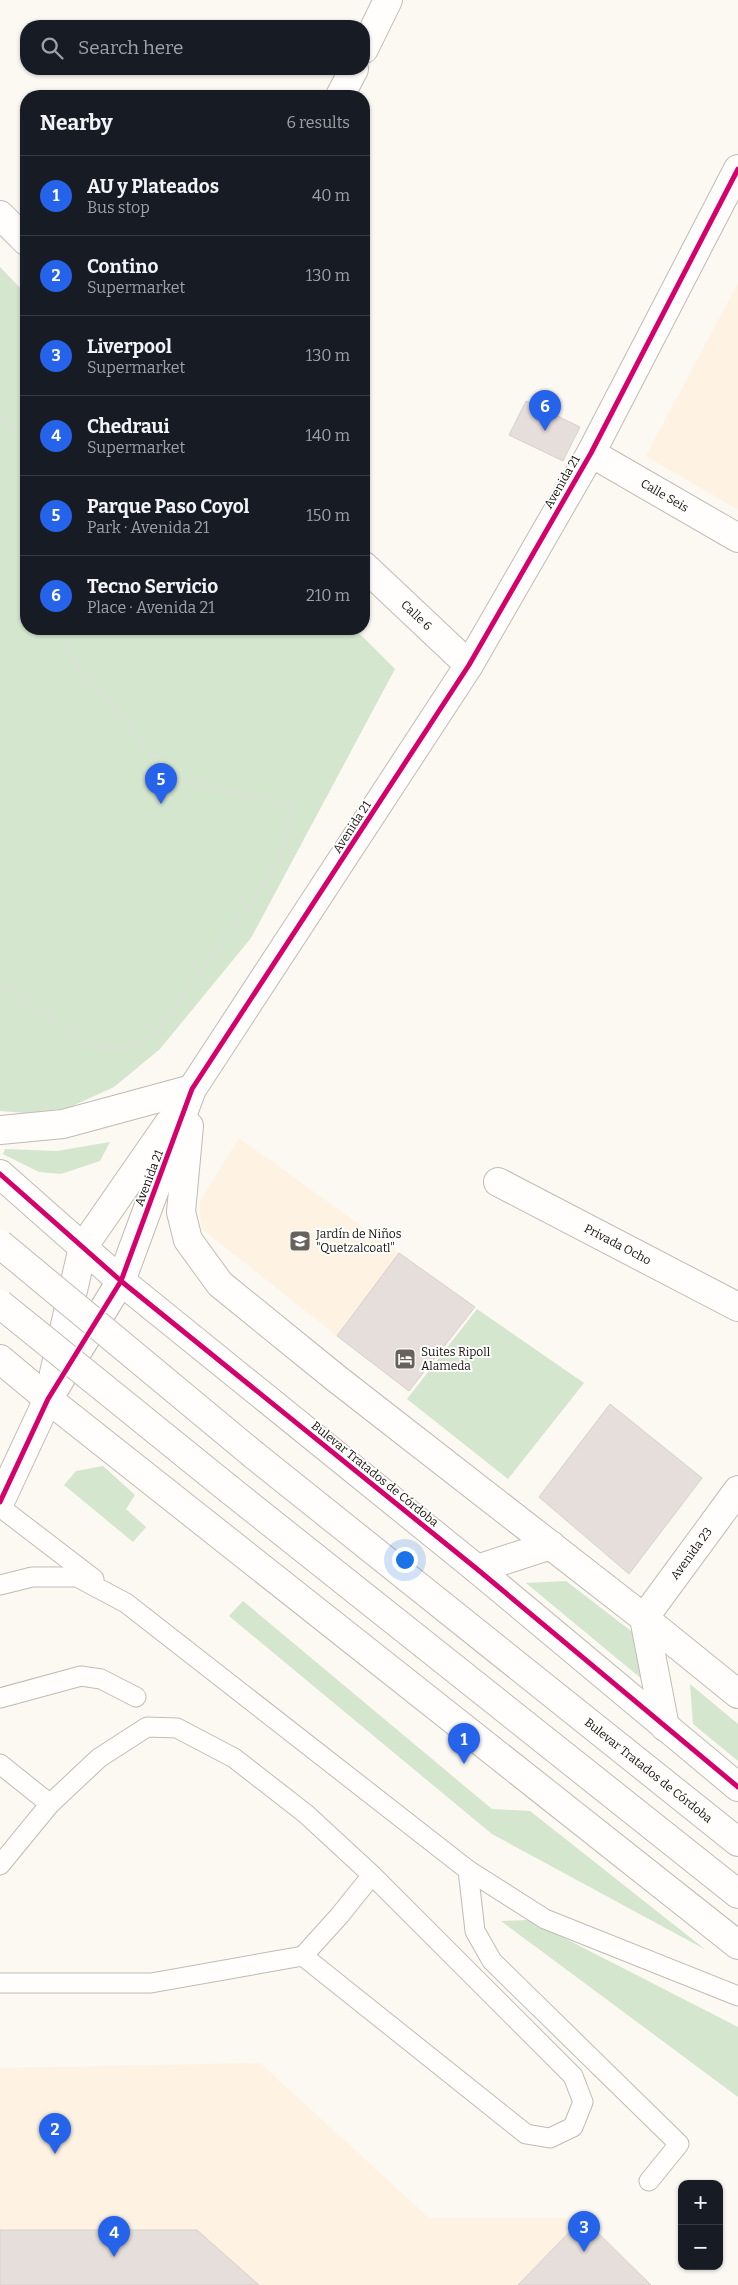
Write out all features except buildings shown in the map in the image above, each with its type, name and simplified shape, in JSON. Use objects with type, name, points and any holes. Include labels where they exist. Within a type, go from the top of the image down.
[{"type":"street","points":[[370,38],[388,0]]},
{"type":"street","points":[[343,90],[351,75]]},
{"type":"street","name":"Avenida 21","points":[[0,1502],[48,1400],[121,1281],[192,1089],[469,665],[591,452],[738,169]]},
{"type":"street","points":[[0,215],[20,235]]},
{"type":"street","name":"Calle Seis","points":[[591,452],[738,538]]},
{"type":"street","name":"Calle 6","points":[[370,572],[469,665]]},
{"type":"street","points":[[0,1130],[63,1124],[192,1089]]},
{"type":"street","points":[[48,1400],[83,1247],[192,1089]]},
{"type":"street","points":[[192,1089],[181,1212],[188,1240],[220,1284],[337,1379],[552,1545],[738,1694]]},
{"type":"street","name":"Bulevar Tratados de Córdoba","points":[[0,1174],[121,1281],[477,1569],[738,1787]]},
{"type":"street","name":"Privada Ocho","points":[[498,1182],[738,1307]]},
{"type":"street","name":"Bulevar Tratados de Córdoba","points":[[0,1244],[254,1455],[738,1842]]},
{"type":"street","points":[[0,1304],[230,1490],[738,1894]]},
{"type":"street","points":[[0,1359],[48,1400],[738,1945]]},
{"type":"street","name":"Avenida 23","points":[[644,1618],[738,1490]]},
{"type":"street","points":[[477,1569],[552,1545]]},
{"type":"street","points":[[644,1618],[665,1727]]},
{"type":"lane","points":[[0,1507],[468,1870],[545,1919],[738,1996]]},
{"type":"lane","points":[[0,1585],[32,1577],[77,1577],[126,1603]]},
{"type":"lane","points":[[0,1698],[81,1676],[101,1680],[136,1697]]},
{"type":"lane","points":[[0,1865],[50,1804],[99,1758],[147,1727],[177,1728],[234,1758],[306,1814],[372,1875],[573,2076],[583,2102],[573,2127],[550,2138],[526,2134],[303,1956]]},
{"type":"lane","points":[[0,1764],[50,1804]]},
{"type":"lane","points":[[468,1870],[476,1931],[492,1961],[679,2144],[649,2181]]},
{"type":"lane","points":[[0,1981],[152,1983],[303,1956],[340,1916],[372,1875]]},
{"type":"path","points":[[0,418],[20,435]]},
{"type":"path","points":[[0,983],[89,1045],[134,1048],[160,1028],[275,870],[293,805],[173,778],[86,677],[64,645],[63,635]]},
{"type":"shaded area","points":[[738,283],[738,510],[646,456]]},
{"type":"shaded area","name":"Jardín de Niños \"Quetzalcoatl\"","points":[[239,1138],[399,1253],[337,1336],[202,1229],[199,1203]]},
{"type":"shaded area","points":[[260,2063],[429,2218],[583,2218],[518,2285],[259,2285],[197,2230],[0,2230],[0,2068]]},
{"type":"green space","points":[[0,267],[20,288],[20,635],[361,635],[395,669],[251,938],[160,1049],[114,1087],[68,1108],[26,1113],[0,1111]]},
{"type":"green space","points":[[110,1142],[100,1161],[61,1174],[39,1172],[3,1154],[5,1149],[57,1151]]},
{"type":"green space","points":[[477,1309],[584,1383],[508,1479],[407,1399]]},
{"type":"green space","points":[[103,1466],[135,1495],[126,1509],[146,1527],[133,1542],[64,1485],[76,1471]]},
{"type":"green space","points":[[566,1581],[635,1634],[643,1680],[526,1583]]},
{"type":"green space","points":[[243,1601],[492,1809],[530,1811],[706,1950],[492,1834],[229,1616]]},
{"type":"green space","points":[[690,1684],[738,1724],[738,1761],[693,1724]]},
{"type":"green space","points":[[529,1920],[738,2027],[738,2097],[501,1921]]},
{"type":"cycle path","points":[[0,1502],[48,1399],[121,1281],[192,1089],[469,665],[591,453],[738,169]]},
{"type":"cycle path","points":[[0,1174],[121,1281],[477,1569],[738,1787]]},
{"type":"place","name":"Tecno Servicio","points":[[545,431]]},
{"type":"place","name":"Parque Paso Coyol","points":[[161,804]]},
{"type":"place","name":"Jardín de Niños \"Quetzalcoatl\"","points":[[300,1241]]},
{"type":"place","name":"Suites Ripoll Alameda","points":[[405,1359]]},
{"type":"place","name":"AU y Plateados","points":[[464,1764]]},
{"type":"place","name":"Contino","points":[[55,2154]]},
{"type":"place","name":"Liverpool","points":[[584,2252]]},
{"type":"place","name":"Chedraui","points":[[114,2257]]}]
